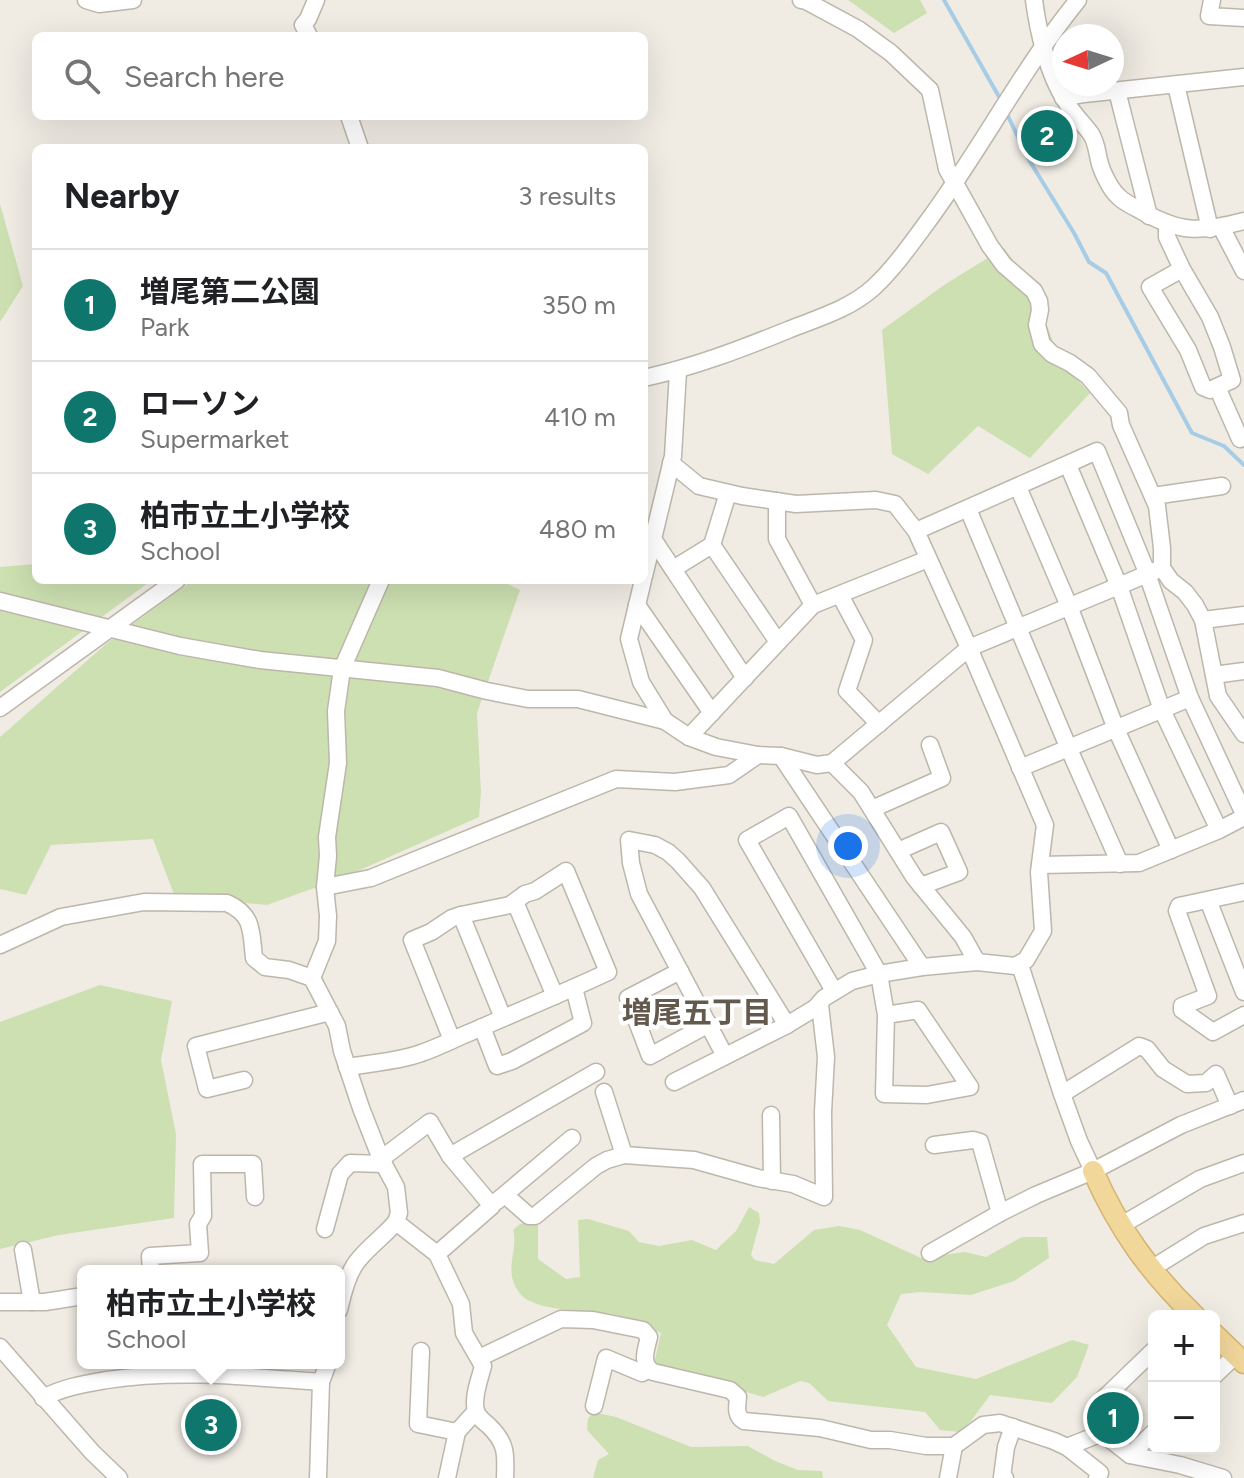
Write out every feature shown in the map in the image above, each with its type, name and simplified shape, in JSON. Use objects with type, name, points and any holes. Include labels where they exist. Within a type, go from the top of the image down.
[{"type":"main road","points":[[1093,1171],[1120,1226],[1151,1269],[1188,1310]]},
{"type":"main road","points":[[1220,1340],[1240,1359]]},
{"type":"street","points":[[86,0],[99,4],[133,0]]},
{"type":"street","points":[[307,32],[303,25],[316,0]]},
{"type":"street","points":[[0,601],[180,646],[342,669],[438,678],[528,699],[578,699],[665,721],[689,737],[716,747],[781,756],[817,765],[832,763],[969,648],[1154,571],[1162,548],[1157,506],[1121,425],[1119,413],[1088,376],[1052,354],[1042,344],[1037,333],[1039,301],[1034,291],[1004,265],[990,246],[947,169],[930,90],[891,53],[858,29],[801,0]]},
{"type":"street","points":[[1034,0],[1051,68],[1063,98],[1094,138],[1100,165],[1118,198],[1167,224],[1195,230],[1244,221]]},
{"type":"street","points":[[648,377],[678,371],[845,307],[872,288],[897,263],[955,185],[995,118],[1078,0]]},
{"type":"street","points":[[1212,0],[1209,16],[1244,18]]},
{"type":"street","points":[[1124,90],[1244,77]]},
{"type":"street","points":[[1176,85],[1216,228],[1244,271]]},
{"type":"street","points":[[1063,98],[1074,96]]},
{"type":"street","points":[[1118,96],[1149,216]]},
{"type":"street","points":[[350,120],[359,144]]},
{"type":"street","points":[[1167,224],[1167,237],[1210,317],[1232,380],[1210,390],[1203,387],[1188,350],[1150,287],[1182,269]]},
{"type":"street","points":[[648,561],[673,456],[678,371]]},
{"type":"street","points":[[1217,387],[1240,439]]},
{"type":"street","points":[[916,531],[1097,451],[1154,571],[1190,698],[1244,816],[1219,830],[1139,863],[1040,865]]},
{"type":"street","points":[[671,463],[699,486],[728,493],[796,504],[876,500],[895,504],[916,531],[1045,825],[1039,872],[1043,931],[1020,965],[977,962],[922,967],[852,981],[787,1025],[674,1082]]},
{"type":"street","points":[[1068,465],[1119,586],[1162,710],[1219,830]]},
{"type":"street","points":[[1153,496],[1222,486]]},
{"type":"street","points":[[1018,487],[1069,606],[1116,729],[1171,850]]},
{"type":"street","points":[[673,569],[712,545],[728,493]]},
{"type":"street","points":[[777,501],[777,539],[813,605]]},
{"type":"street","points":[[968,509],[1120,864]]},
{"type":"street","points":[[653,539],[745,678]]},
{"type":"street","points":[[712,545],[778,642]]},
{"type":"street","points":[[689,737],[813,605],[928,559]]},
{"type":"street","points":[[1154,571],[1185,592],[1195,605],[1203,620],[1218,696],[1244,734]]},
{"type":"street","points":[[0,708],[172,584]]},
{"type":"street","points":[[312,978],[327,941],[327,837],[338,763],[336,711],[342,669],[379,584]]},
{"type":"street","points":[[642,584],[629,639],[641,682],[665,721]]},
{"type":"street","points":[[840,595],[864,640],[847,691],[879,724]]},
{"type":"street","points":[[637,605],[712,713]]},
{"type":"street","points":[[1203,620],[1244,615]]},
{"type":"street","points":[[1214,675],[1244,671]]},
{"type":"street","points":[[1020,768],[1190,698]]},
{"type":"street","points":[[872,809],[942,778],[930,745]]},
{"type":"street","points":[[325,887],[371,878],[616,779],[675,782],[729,775],[758,755]]},
{"type":"street","points":[[781,756],[922,967]]},
{"type":"street","points":[[832,763],[861,792],[921,886],[963,937],[977,962]]},
{"type":"street","points":[[834,991],[747,840],[789,816],[879,974],[886,1015],[884,1094],[927,1095],[970,1087],[918,1010],[886,1015]]},
{"type":"street","points":[[898,851],[941,832],[959,872],[921,886]]},
{"type":"street","points":[[725,1056],[639,894],[629,840],[655,845],[668,852],[702,888],[787,1025]]},
{"type":"street","points":[[347,1067],[411,1057],[452,1040],[574,988],[608,972],[566,871],[515,902],[452,918],[412,940],[452,1040]]},
{"type":"street","points":[[1244,892],[1179,906],[1177,911],[1208,996],[1182,1006],[1182,1010],[1213,1032],[1244,1015]]},
{"type":"street","points":[[1208,900],[1244,992]]},
{"type":"street","points":[[0,945],[61,917],[144,902],[227,903],[246,916],[251,927],[254,958],[265,967],[289,970],[312,978],[337,1026],[347,1067],[398,1197],[396,1222],[358,1259],[345,1288]]},
{"type":"street","points":[[515,902],[555,996]]},
{"type":"street","points":[[461,915],[503,1018]]},
{"type":"street","points":[[1020,965],[1062,1094],[1093,1171]]},
{"type":"street","points":[[680,971],[628,998],[650,1056],[709,1024]]},
{"type":"street","points":[[482,1027],[497,1066],[512,1061],[583,1023],[574,988]]},
{"type":"street","points":[[325,1229],[340,1174],[350,1163],[383,1161],[430,1122],[450,1156],[498,1200],[529,1216],[535,1216],[596,1166],[624,1155],[694,1160],[758,1178],[793,1184],[824,1197],[826,1057],[820,1005]]},
{"type":"street","points":[[244,1080],[207,1089],[196,1046],[330,1012]]},
{"type":"street","points":[[930,1253],[1036,1195],[1093,1171],[1181,1125],[1237,1103],[1216,1074],[1206,1083],[1187,1084],[1163,1069],[1147,1049],[1139,1046],[1062,1094]]},
{"type":"street","points":[[450,1156],[596,1072]]},
{"type":"street","points":[[604,1092],[624,1155]]},
{"type":"street","points":[[771,1115],[772,1181]]},
{"type":"street","points":[[437,1254],[572,1138]]},
{"type":"street","points":[[934,1145],[973,1140],[980,1142],[1000,1213]]},
{"type":"street","points":[[1120,1226],[1200,1179],[1244,1163]]},
{"type":"street","points":[[151,1265],[150,1256],[200,1253],[198,1224],[203,1216],[202,1164],[253,1164],[255,1197]]},
{"type":"street","points":[[396,1222],[437,1254],[461,1304],[464,1333],[483,1366],[476,1411],[502,1440],[506,1460],[505,1478]]},
{"type":"street","points":[[1151,1269],[1204,1236],[1244,1223]]},
{"type":"street","points":[[23,1250],[32,1302]]},
{"type":"street","points":[[0,1302],[45,1302],[77,1297]]},
{"type":"street","points":[[479,1358],[561,1319],[643,1330],[649,1337],[644,1360],[648,1369],[730,1390],[738,1397],[737,1414],[744,1421],[820,1428],[871,1440],[926,1446],[954,1446],[983,1425],[1000,1423],[1067,1447],[1100,1473],[1097,1478]]},
{"type":"street","points":[[0,1347],[92,1452],[119,1478]]},
{"type":"street","points":[[421,1351],[418,1424],[457,1432]]},
{"type":"street","points":[[1148,1356],[1098,1404],[1102,1433],[1130,1455],[1223,1478]]},
{"type":"street","points":[[594,1406],[606,1358],[642,1373],[648,1369]]},
{"type":"street","points":[[1220,1372],[1240,1359]]},
{"type":"street","points":[[318,1478],[321,1382],[326,1369]]},
{"type":"street","points":[[43,1398],[74,1385],[141,1376],[216,1374],[321,1382]]},
{"type":"street","points":[[447,1478],[457,1432],[476,1411]]},
{"type":"street","points":[[1005,1478],[1002,1477],[1006,1447],[1013,1427]]},
{"type":"street","points":[[1067,1447],[1102,1433]]},
{"type":"street","points":[[1130,1455],[1148,1438]]},
{"type":"street","points":[[948,1478],[954,1446]]},
{"type":"green space","points":[[848,0],[920,0],[927,13],[894,33]]},
{"type":"green space","points":[[0,204],[23,286],[0,322]]},
{"type":"green space","points":[[1004,248],[1030,283],[1062,364],[1090,393],[1030,458],[978,426],[928,474],[892,454],[882,330],[944,285]]},
{"type":"green space","points":[[32,564],[32,584],[147,584],[0,692],[0,567]]},
{"type":"green space","points":[[188,584],[508,584],[520,590],[477,713],[481,792],[479,817],[342,878],[267,905],[175,897],[153,839],[51,845],[26,895],[0,889],[0,737],[106,644]]},
{"type":"green space","points":[[100,985],[172,1001],[161,1060],[176,1134],[174,1218],[59,1235],[0,1249],[0,1022]]},
{"type":"green space","points":[[749,1207],[759,1213],[760,1222],[751,1255],[755,1260],[774,1264],[814,1230],[839,1226],[860,1230],[921,1258],[965,1252],[986,1257],[1022,1237],[1047,1237],[1049,1258],[1014,1281],[971,1295],[901,1294],[887,1325],[916,1367],[976,1379],[1072,1340],[1089,1345],[1077,1377],[1052,1403],[990,1395],[960,1432],[940,1430],[925,1412],[828,1401],[809,1383],[800,1381],[763,1397],[654,1364],[661,1333],[620,1316],[537,1304],[526,1299],[514,1283],[511,1267],[513,1230],[520,1224],[538,1220],[538,1259],[566,1279],[580,1277],[578,1220],[588,1219],[629,1231],[639,1242],[659,1246],[692,1240],[716,1250],[736,1231]]},
{"type":"green space","points":[[593,1412],[616,1417],[691,1447],[748,1446],[798,1470],[822,1471],[823,1478],[593,1478],[598,1460],[609,1454],[587,1430],[588,1419]]},
{"type":"waterway","points":[[944,0],[1002,102]]},
{"type":"waterway","points":[[1005,110],[1029,160],[1089,262],[1106,273],[1192,433],[1224,446],[1244,465]]},
{"type":"place","name":"ローソン","points":[[1047,136]]},
{"type":"place","name":"増尾第二公園","points":[[1113,1418]]},
{"type":"place","name":"柏市立土小学校","points":[[211,1425]]},
{"type":"district","name":"増尾五丁目","points":[[697,1013]]}]
